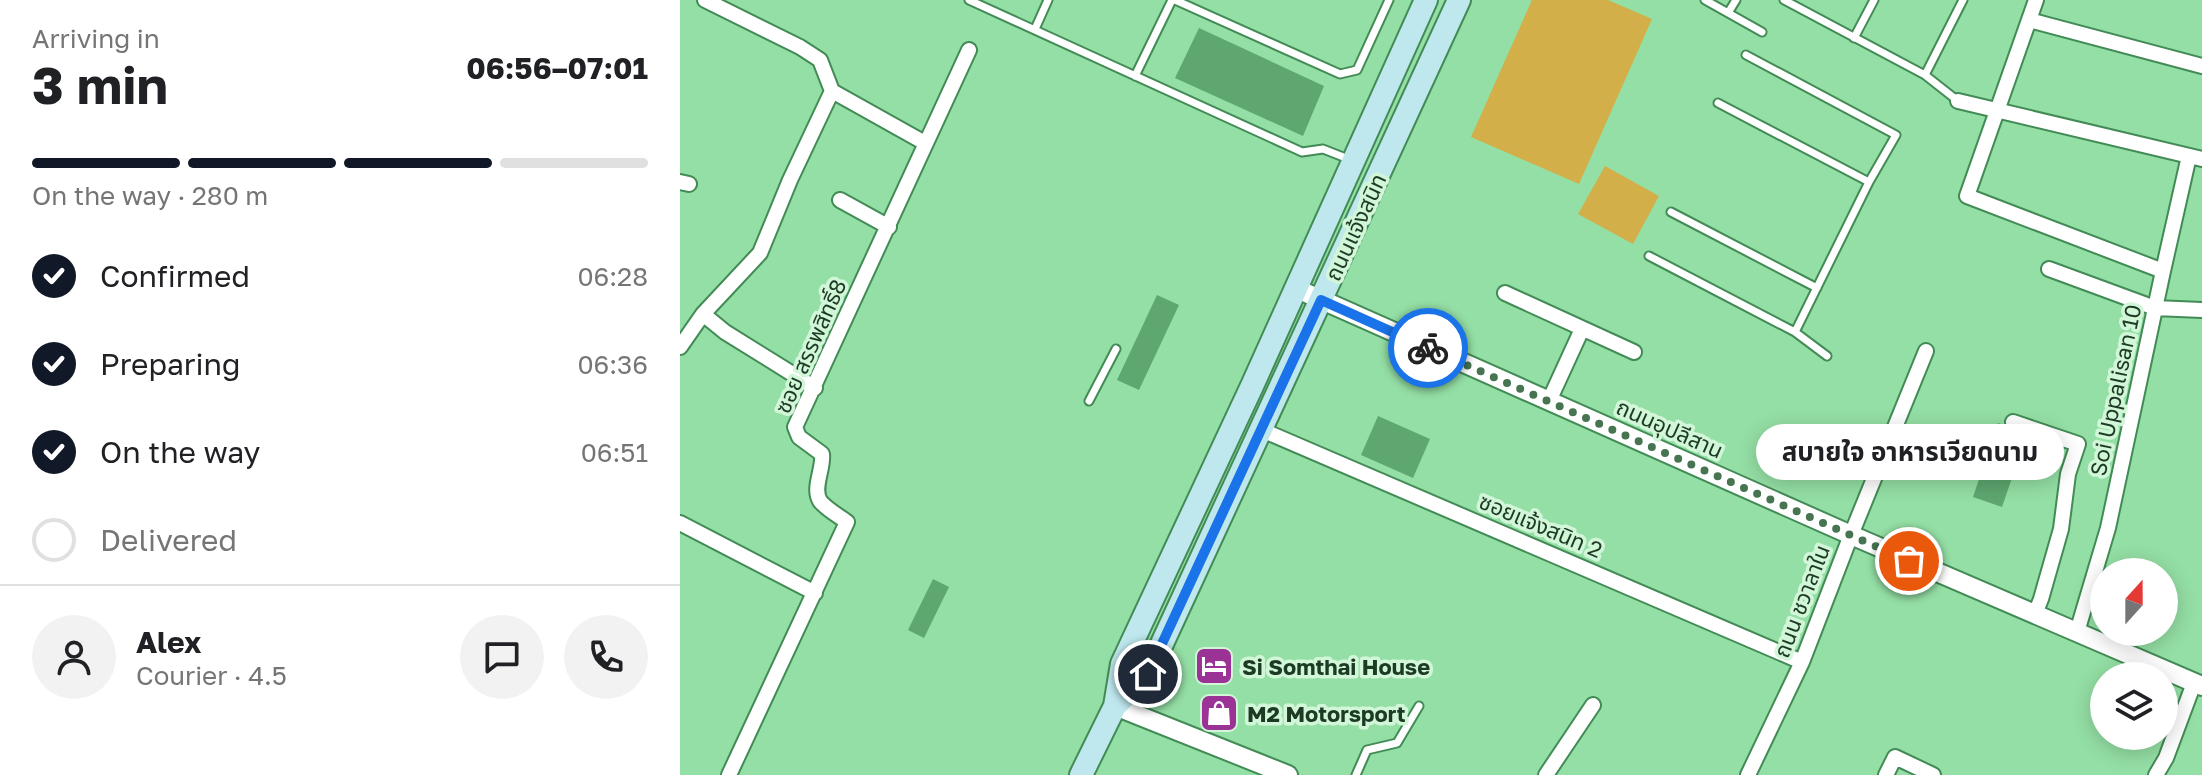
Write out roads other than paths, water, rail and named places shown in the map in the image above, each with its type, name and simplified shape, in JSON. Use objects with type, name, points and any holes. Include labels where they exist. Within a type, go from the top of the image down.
[{"type":"main road","name":"ถนนแจ้งสนิท","points":[[1081,775],[1115,706],[1122,664],[1355,161],[1426,0]]},
{"type":"main road","name":"ถนนแจ้งสนิท","points":[[1115,706],[1148,674],[1459,0]]},
{"type":"street","points":[[705,0],[800,47],[820,60],[832,91],[925,143]]},
{"type":"street","points":[[2036,0],[1967,196],[2163,271]]},
{"type":"street","points":[[2029,20],[2202,66]]},
{"type":"street","name":"ซอย สรรพสิทธิ์8","points":[[729,775],[847,522],[819,500],[817,489],[822,454],[799,437],[795,427],[969,50]]},
{"type":"street","points":[[680,347],[703,314],[760,253],[832,91]]},
{"type":"street","points":[[1958,101],[2196,157]]},
{"type":"street","name":"Soi Uppalisan 10","points":[[2077,632],[2108,528],[2163,271],[2196,157]]},
{"type":"street","points":[[840,200],[889,227]]},
{"type":"street","points":[[2049,269],[2155,308],[2202,310]]},
{"type":"street","name":"ถนนอุปลีสาน","points":[[1295,288],[1851,535],[2198,684]]},
{"type":"street","points":[[1505,293],[1634,352]]},
{"type":"street","points":[[703,314],[725,332],[815,388]]},
{"type":"street","points":[[1549,401],[1582,329]]},
{"type":"street","name":"ถนน ชวาลาใน","points":[[1748,775],[1802,662],[1926,351]]},
{"type":"street","points":[[2013,422],[2078,444],[2068,474],[2061,529],[2035,614]]},
{"type":"street","name":"ซอยแจ้งสนิท 2","points":[[1262,430],[1802,662]]},
{"type":"street","points":[[680,523],[815,593]]},
{"type":"street","points":[[2156,775],[2198,684]]},
{"type":"street","points":[[1546,775],[1593,705]]},
{"type":"street","points":[[1115,706],[1288,775]]},
{"type":"street","points":[[1886,775],[1895,757],[1933,775]]},
{"type":"lane","points":[[969,0],[1302,152],[1323,149],[1355,161]]},
{"type":"lane","points":[[1035,29],[1048,0]]},
{"type":"lane","points":[[1135,76],[1174,0],[1340,74],[1357,70],[1389,0]]},
{"type":"lane","points":[[1705,0],[1762,32]]},
{"type":"lane","points":[[1728,13],[1736,0]]},
{"type":"lane","points":[[1784,0],[1925,75],[1958,101]]},
{"type":"lane","points":[[1854,38],[1874,0]]},
{"type":"lane","points":[[1925,75],[1963,0]]},
{"type":"lane","points":[[1746,55],[1896,135],[1869,182],[1795,332]]},
{"type":"lane","points":[[1718,103],[1869,182]]},
{"type":"lane","points":[[1671,212],[1817,288]]},
{"type":"lane","points":[[1649,256],[1795,332],[1827,356]]},
{"type":"lane","points":[[1089,401],[1116,349]]},
{"type":"lane","points":[[1356,775],[1367,750],[1397,743],[1419,706]]},
{"type":"place","name":"สบายใจ อาหารเวียดนาม","points":[[1909,561]]},
{"type":"place","name":"Si Somthai House","points":[[1214,666]]},
{"type":"place","name":"M2 Motorsport","points":[[1219,713]]}]
